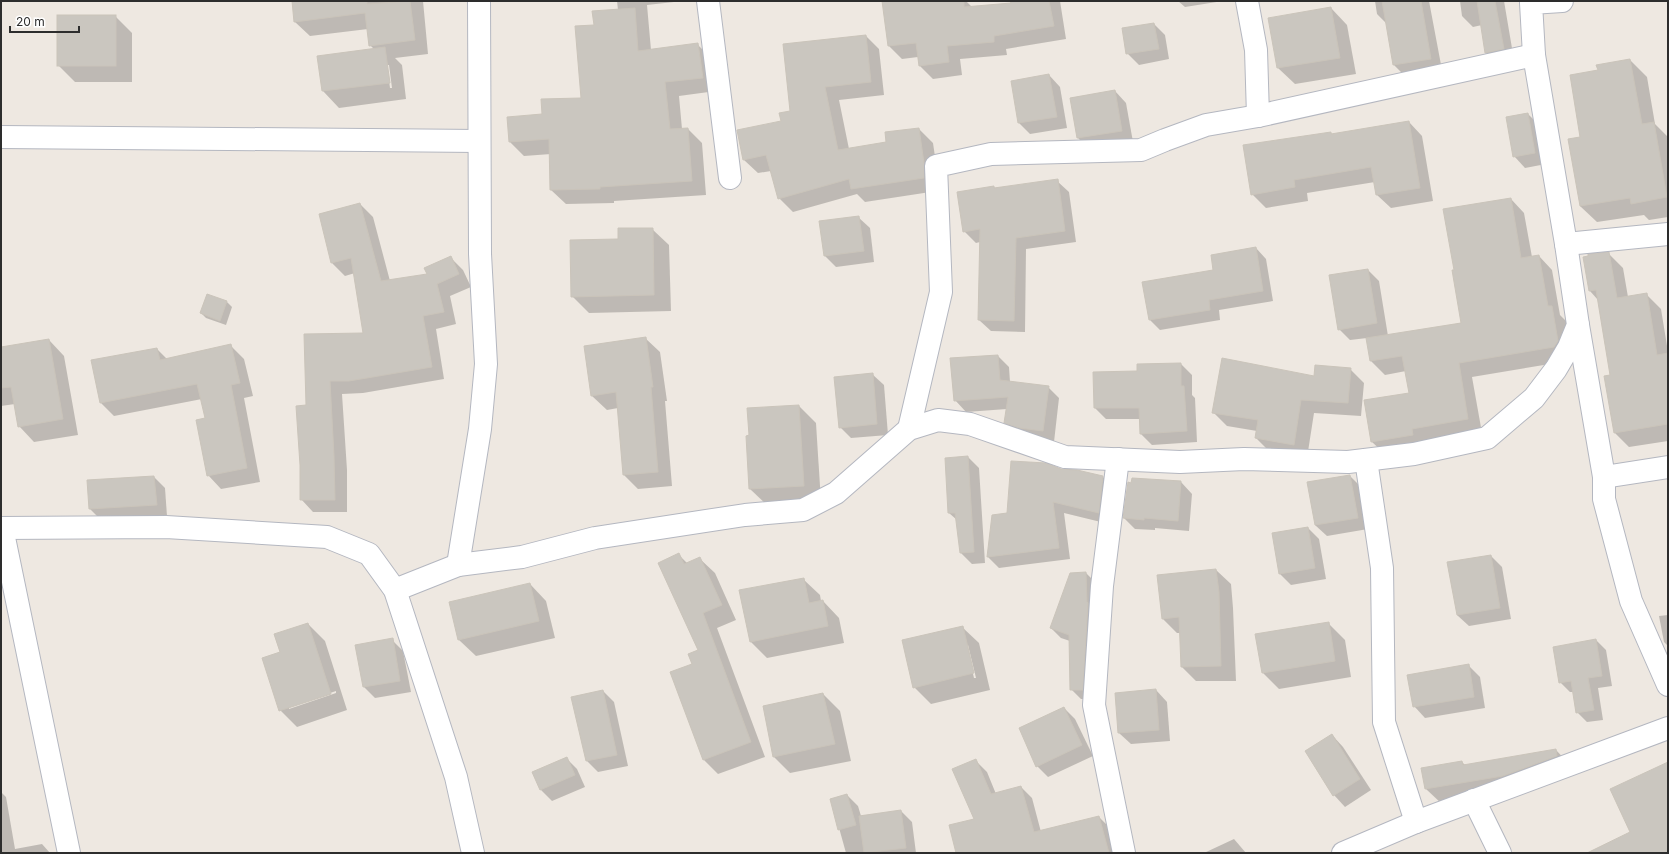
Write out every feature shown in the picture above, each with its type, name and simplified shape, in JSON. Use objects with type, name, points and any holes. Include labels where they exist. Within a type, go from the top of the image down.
[{"type":"street","points":[[458,565],[479,436],[486,364],[480,254],[478,1]]},
{"type":"street","points":[[708,1],[730,178]]},
{"type":"street","points":[[1247,1],[1256,50],[1258,116]]},
{"type":"street","points":[[1562,1],[1531,2],[1534,54],[1604,477],[1604,500],[1631,601],[1668,685]]},
{"type":"street","points":[[909,430],[941,292],[936,166],[991,154],[1141,150],[1206,125],[1258,116],[1534,54]]},
{"type":"street","points":[[1,137],[479,142]]},
{"type":"street","points":[[1566,244],[1668,234]]},
{"type":"street","points":[[395,590],[458,565],[522,557],[595,538],[744,515],[803,510],[836,493],[909,430],[938,420],[970,424],[1065,457],[1180,462],[1244,459],[1348,462],[1414,454],[1487,438],[1534,398],[1556,369],[1569,347],[1578,325]]},
{"type":"street","points":[[1118,459],[1102,586],[1094,705],[1124,853]]},
{"type":"street","points":[[1366,460],[1382,568],[1384,722],[1416,822]]},
{"type":"street","points":[[1604,477],[1668,467]]},
{"type":"street","points":[[69,853],[2,528],[166,527],[327,537],[368,554],[395,590],[456,777],[473,853]]},
{"type":"street","points":[[1343,853],[1416,822],[1668,728]]},
{"type":"street","points":[[1474,800],[1500,853]]},
{"type":"building","points":[[292,1],[367,1],[367,4],[410,1],[415,40],[369,46],[365,13],[294,22]]},
{"type":"building","points":[[882,1],[964,1],[964,7],[1011,3],[1010,1],[1049,1],[1054,26],[994,36],[994,42],[947,46],[949,62],[919,66],[916,43],[888,46]]},
{"type":"building","points":[[1382,1],[1421,1],[1431,59],[1393,65]]},
{"type":"building","points":[[1477,1],[1495,1],[1504,49],[1485,53]]},
{"type":"building","points":[[1331,7],[1340,58],[1277,68],[1268,18]]},
{"type":"building","points":[[635,8],[638,51],[698,43],[703,78],[665,82],[670,129],[688,128],[692,181],[600,187],[600,189],[550,190],[549,139],[509,142],[507,117],[542,114],[541,99],[581,98],[575,26],[594,25],[592,11]]},
{"type":"building","points":[[57,15],[116,15],[116,66],[57,66]]},
{"type":"building","points":[[1154,23],[1159,49],[1126,54],[1122,28]]},
{"type":"building","points":[[866,35],[871,82],[825,87],[838,150],[886,142],[885,132],[919,128],[924,163],[924,178],[851,189],[849,179],[778,199],[766,155],[743,160],[737,130],[781,121],[779,113],[790,111],[783,44]]},
{"type":"building","points":[[385,47],[390,83],[322,91],[317,56]]},
{"type":"building","points":[[1630,59],[1642,124],[1654,122],[1667,197],[1631,204],[1630,198],[1580,206],[1568,139],[1580,137],[1570,75],[1598,70],[1596,65]]},
{"type":"building","points":[[1049,74],[1057,117],[1018,123],[1011,81]]},
{"type":"building","points":[[1115,90],[1122,131],[1077,138],[1070,98]]},
{"type":"building","points":[[1528,113],[1535,153],[1513,157],[1506,117]]},
{"type":"building","points":[[1409,121],[1420,188],[1376,195],[1371,167],[1294,180],[1295,187],[1251,195],[1243,145],[1331,132],[1331,134]]},
{"type":"building","points":[[1058,179],[1065,231],[1016,238],[1014,321],[978,320],[980,229],[963,232],[957,192],[994,186],[994,188]]},
{"type":"building","points":[[1511,198],[1521,258],[1539,255],[1548,306],[1552,306],[1558,341],[1554,347],[1459,363],[1468,419],[1412,429],[1413,435],[1371,442],[1364,400],[1409,393],[1402,356],[1370,361],[1366,338],[1461,323],[1452,270],[1454,270],[1443,209]]},
{"type":"building","points":[[360,203],[381,281],[427,274],[424,268],[451,256],[459,274],[437,284],[444,312],[423,316],[432,367],[349,381],[330,381],[335,500],[300,500],[300,465],[296,406],[306,405],[304,334],[363,333],[351,258],[331,263],[319,214]]},
{"type":"building","points":[[859,216],[864,251],[824,256],[819,221]]},
{"type":"building","points":[[618,228],[653,228],[654,295],[571,297],[570,240],[618,239]]},
{"type":"building","points":[[1256,247],[1263,291],[1209,300],[1210,310],[1149,320],[1142,282],[1213,270],[1211,255]]},
{"type":"building","points":[[1609,252],[1617,298],[1647,293],[1657,355],[1668,353],[1668,424],[1614,433],[1604,376],[1610,375],[1596,290],[1589,291],[1583,257],[1588,256],[1588,254]]},
{"type":"building","points":[[1368,269],[1377,323],[1338,330],[1329,275]]},
{"type":"building","points":[[207,294],[227,301],[220,321],[200,313]]},
{"type":"building","points":[[646,337],[653,387],[651,387],[658,472],[623,475],[616,392],[591,396],[584,346]]},
{"type":"building","points":[[49,339],[63,419],[18,427],[11,387],[1,388],[1,347]]},
{"type":"building","points":[[231,344],[240,383],[231,385],[247,468],[207,476],[196,420],[205,418],[197,384],[100,403],[91,360],[157,348],[160,360]]},
{"type":"building","points":[[998,355],[1000,380],[1049,386],[1043,431],[1019,428],[1004,423],[1008,397],[954,401],[950,358]]},
{"type":"building","points":[[1222,358],[1314,376],[1315,365],[1351,368],[1348,403],[1301,400],[1294,445],[1255,438],[1258,420],[1212,413]]},
{"type":"building","points":[[1181,363],[1181,386],[1184,386],[1187,431],[1140,434],[1139,408],[1094,408],[1093,372],[1137,371],[1137,364]]},
{"type":"building","points":[[873,373],[877,424],[839,428],[834,377]]},
{"type":"building","points":[[799,405],[804,486],[749,489],[746,436],[749,435],[747,408]]},
{"type":"building","points":[[968,456],[974,552],[960,553],[955,513],[948,513],[945,458]]},
{"type":"building","points":[[1011,461],[1046,463],[1061,469],[1077,470],[1103,476],[1099,513],[1053,502],[1059,548],[987,557],[992,515],[1007,513]]},
{"type":"building","points":[[1350,475],[1358,518],[1315,525],[1307,482]]},
{"type":"building","points":[[154,476],[157,505],[89,509],[87,480]]},
{"type":"building","points":[[1132,478],[1181,481],[1178,521],[1123,518],[1128,482],[1131,483]]},
{"type":"building","points":[[1308,527],[1315,568],[1279,574],[1272,533]]},
{"type":"building","points":[[679,553],[684,564],[700,557],[722,605],[703,613],[751,742],[703,760],[670,672],[692,664],[688,654],[698,650],[658,563]]},
{"type":"building","points":[[1491,555],[1500,608],[1457,615],[1447,562]]},
{"type":"building","points":[[1216,569],[1219,592],[1221,666],[1181,667],[1179,617],[1162,619],[1157,575]]},
{"type":"building","points":[[1086,572],[1088,603],[1083,690],[1070,690],[1069,635],[1050,628],[1070,573]]},
{"type":"building","points":[[804,578],[809,603],[823,600],[828,626],[750,642],[739,590]]},
{"type":"building","points":[[530,583],[539,621],[458,640],[449,602]]},
{"type":"building","points":[[1329,622],[1335,661],[1262,673],[1255,634]]},
{"type":"building","points":[[308,623],[331,694],[279,711],[262,658],[280,652],[274,634]]},
{"type":"building","points":[[963,626],[974,673],[913,688],[902,640]]},
{"type":"building","points":[[393,638],[400,681],[363,687],[355,645]]},
{"type":"building","points":[[1596,639],[1602,676],[1588,678],[1594,710],[1576,713],[1571,681],[1559,683],[1553,647]]},
{"type":"building","points":[[1469,664],[1474,697],[1413,707],[1407,675]]},
{"type":"building","points":[[1156,689],[1159,730],[1118,733],[1115,693]]},
{"type":"building","points":[[603,690],[617,755],[586,761],[571,697]]},
{"type":"building","points":[[823,693],[835,744],[773,757],[763,706]]},
{"type":"building","points":[[1064,707],[1082,745],[1036,767],[1019,728]]},
{"type":"building","points":[[1332,734],[1360,779],[1333,796],[1305,751]]},
{"type":"building","points":[[1556,749],[1557,756],[1503,776],[1425,789],[1421,768],[1462,761],[1463,765]]},
{"type":"building","points":[[567,757],[575,775],[540,790],[532,772]]},
{"type":"building","points":[[976,759],[991,794],[1021,786],[1034,832],[1099,816],[1109,853],[956,853],[949,825],[974,819],[952,769]]},
{"type":"building","points":[[1668,762],[1668,853],[1587,853],[1630,832],[1610,789]]},
{"type":"building","points":[[847,794],[856,825],[838,830],[830,799]]},
{"type":"building","points":[[901,810],[906,848],[864,853],[859,816]]}]
